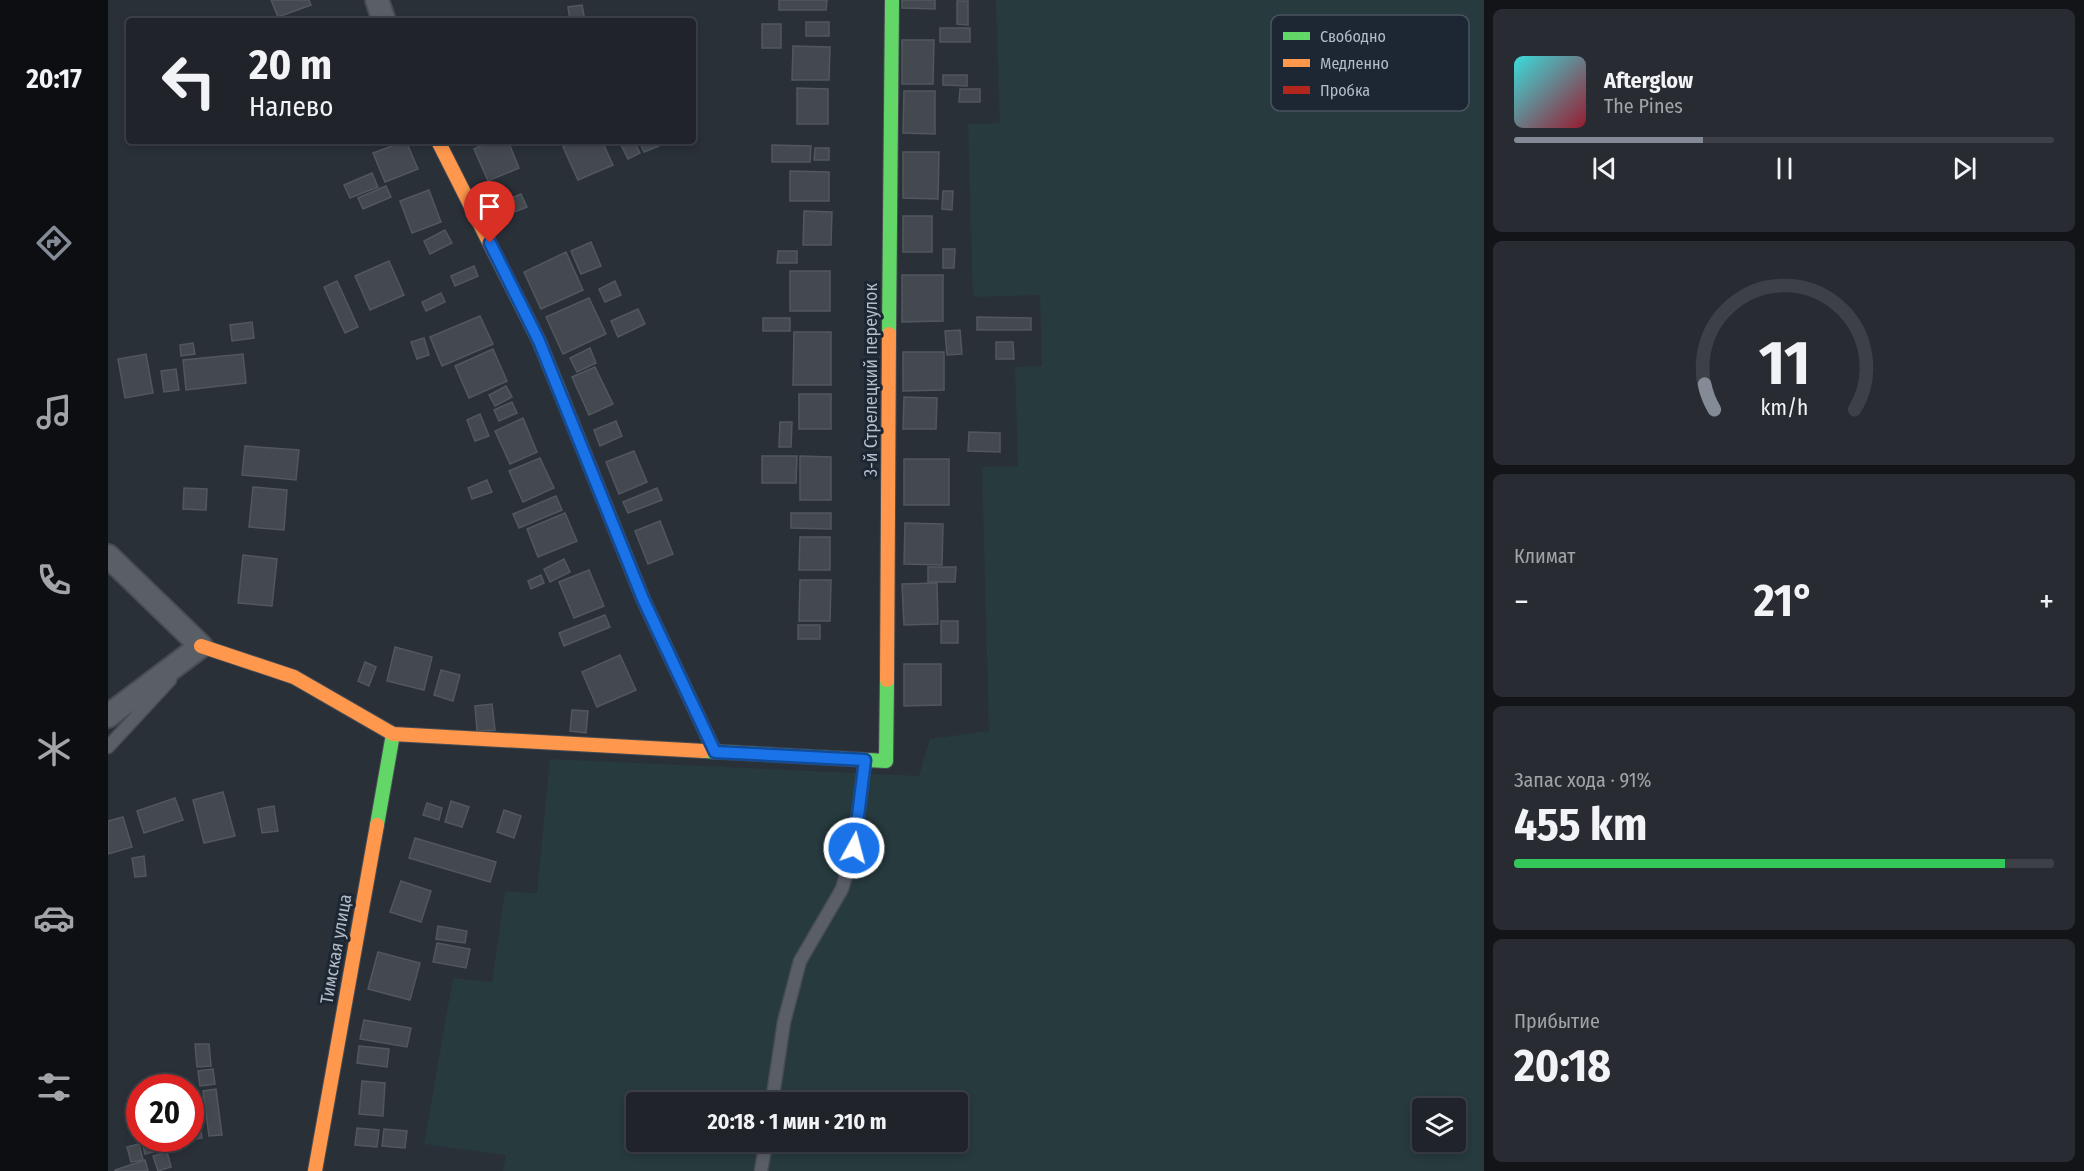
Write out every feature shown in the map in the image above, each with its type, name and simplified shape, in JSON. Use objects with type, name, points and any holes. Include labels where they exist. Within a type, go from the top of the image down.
[{"type":"street","points":[[377,0],[383,18]]},
{"type":"street","name":"3-й Стрелецкий переулок","points":[[865,760],[886,761],[892,0]]},
{"type":"street","points":[[444,144],[539,341],[643,599],[715,752]]},
{"type":"street","points":[[108,556],[201,646],[294,677],[393,734],[865,760]]},
{"type":"street","points":[[108,716],[201,646]]},
{"type":"street","name":"Тимская улица","points":[[315,1171],[393,734]]},
{"type":"lane","points":[[108,747],[201,646]]},
{"type":"lane","points":[[774,1092],[784,1022],[800,961],[842,889],[854,848],[865,760]]},
{"type":"lane","points":[[761,1171],[764,1152]]},
{"type":"green space","points":[[996,0],[1484,0],[1484,1171],[503,1171],[506,1155],[424,1144],[453,978],[492,982],[505,892],[537,893],[550,759],[919,776],[930,739],[989,731],[982,467],[1018,466],[1015,367],[1042,366],[1040,295],[973,297],[968,124],[1000,123]]},
{"type":"building","points":[[271,0],[309,0],[311,5],[278,17]]},
{"type":"building","points":[[779,0],[827,0],[826,10],[779,10]]},
{"type":"building","points":[[902,0],[935,0],[935,9],[902,8]]},
{"type":"building","points":[[957,1],[968,1],[968,25],[957,24]]},
{"type":"building","points":[[582,5],[584,18],[570,18],[568,7]]},
{"type":"building","points":[[806,22],[829,22],[829,36],[806,36]]},
{"type":"building","points":[[762,24],[781,24],[781,48],[762,48]]},
{"type":"building","points":[[940,28],[970,28],[970,42],[940,42]]},
{"type":"building","points":[[902,40],[934,40],[933,84],[902,84]]},
{"type":"building","points":[[793,46],[830,47],[829,80],[792,80]]},
{"type":"building","points":[[943,75],[967,75],[967,86],[943,85]]},
{"type":"building","points":[[797,88],[828,89],[828,124],[797,124]]},
{"type":"building","points":[[960,89],[980,89],[980,102],[959,102]]},
{"type":"building","points":[[904,91],[935,91],[935,134],[903,133]]},
{"type":"building","points":[[398,144],[407,144],[418,169],[385,182],[373,153]]},
{"type":"building","points":[[485,144],[509,144],[519,168],[488,181],[474,149]]},
{"type":"building","points":[[570,144],[603,144],[613,165],[578,180],[563,147]]},
{"type":"building","points":[[620,144],[636,144],[640,153],[628,159]]},
{"type":"building","points":[[640,144],[658,144],[659,146],[644,152]]},
{"type":"building","points":[[772,145],[811,146],[810,162],[772,162]]},
{"type":"building","points":[[815,148],[829,148],[829,160],[814,160]]},
{"type":"building","points":[[903,152],[939,152],[938,199],[903,198]]},
{"type":"building","points":[[790,171],[829,172],[829,201],[790,201]]},
{"type":"building","points":[[372,173],[378,187],[350,198],[344,185]]},
{"type":"building","points":[[386,186],[391,197],[363,209],[358,198]]},
{"type":"building","points":[[429,190],[441,222],[412,233],[400,201]]},
{"type":"building","points":[[943,191],[953,191],[952,210],[942,209]]},
{"type":"building","points":[[521,194],[527,207],[504,216],[498,204]]},
{"type":"building","points":[[804,211],[832,212],[831,245],[803,245]]},
{"type":"building","points":[[903,216],[932,216],[932,252],[903,252]]},
{"type":"building","points":[[445,230],[452,243],[430,254],[424,241]]},
{"type":"building","points":[[591,242],[601,266],[581,274],[571,251]]},
{"type":"building","points":[[943,249],[955,249],[954,268],[943,268]]},
{"type":"building","points":[[778,251],[797,251],[797,263],[777,263]]},
{"type":"building","points":[[566,252],[583,290],[541,309],[524,272]]},
{"type":"building","points":[[389,261],[404,295],[370,310],[355,276]]},
{"type":"building","points":[[474,266],[478,276],[455,286],[451,276]]},
{"type":"building","points":[[790,271],[830,271],[830,311],[790,311]]},
{"type":"building","points":[[902,275],[943,275],[943,321],[902,322]]},
{"type":"building","points":[[337,281],[358,327],[345,333],[324,287]]},
{"type":"building","points":[[615,281],[621,295],[605,302],[599,289]]},
{"type":"building","points":[[441,293],[445,302],[426,311],[422,302]]},
{"type":"building","points":[[589,298],[606,334],[563,354],[546,317]]},
{"type":"building","points":[[638,309],[645,324],[618,337],[611,321]]},
{"type":"building","points":[[480,316],[493,344],[442,366],[430,337]]},
{"type":"building","points":[[977,317],[1031,318],[1031,330],[977,330]]},
{"type":"building","points":[[763,318],[790,318],[790,331],[763,331]]},
{"type":"building","points":[[252,322],[254,338],[232,341],[230,325]]},
{"type":"building","points":[[960,330],[962,354],[947,355],[945,331]]},
{"type":"building","points":[[794,332],[831,332],[831,385],[793,385]]},
{"type":"building","points":[[424,338],[429,355],[417,359],[411,342]]},
{"type":"building","points":[[996,342],[1013,342],[1014,359],[996,359]]},
{"type":"building","points":[[193,343],[195,354],[181,356],[180,345]]},
{"type":"building","points":[[590,348],[596,363],[577,372],[570,358]]},
{"type":"building","points":[[493,349],[507,381],[469,398],[455,366]]},
{"type":"building","points":[[903,352],[944,352],[944,390],[903,391]]},
{"type":"building","points":[[146,354],[153,393],[125,398],[118,359]]},
{"type":"building","points":[[243,354],[246,383],[186,390],[183,360]]},
{"type":"building","points":[[595,367],[613,404],[589,415],[572,377]]},
{"type":"building","points":[[176,369],[179,390],[164,392],[161,371]]},
{"type":"building","points":[[506,386],[512,397],[495,406],[489,395]]},
{"type":"building","points":[[799,394],[831,394],[831,429],[799,429]]},
{"type":"building","points":[[904,397],[937,398],[936,429],[903,429]]},
{"type":"building","points":[[512,402],[517,413],[499,421],[494,410]]},
{"type":"building","points":[[480,414],[489,436],[475,441],[467,420]]},
{"type":"building","points":[[523,418],[537,452],[510,464],[495,431]]},
{"type":"building","points":[[616,421],[622,436],[600,446],[594,430]]},
{"type":"building","points":[[780,422],[792,422],[791,447],[779,447]]},
{"type":"building","points":[[969,432],[1000,433],[1000,452],[968,451]]},
{"type":"building","points":[[245,446],[299,450],[296,480],[242,475]]},
{"type":"building","points":[[634,451],[647,482],[619,494],[606,462]]},
{"type":"building","points":[[762,456],[797,456],[796,483],[762,483]]},
{"type":"building","points":[[800,456],[831,457],[831,500],[800,500]]},
{"type":"building","points":[[540,458],[554,488],[523,502],[509,471]]},
{"type":"building","points":[[904,459],[949,459],[949,505],[904,505]]},
{"type":"building","points":[[487,480],[492,492],[472,499],[468,488]]},
{"type":"building","points":[[253,487],[287,490],[284,530],[249,527]]},
{"type":"building","points":[[184,488],[207,489],[206,510],[183,509]]},
{"type":"building","points":[[657,488],[662,500],[628,513],[623,502]]},
{"type":"building","points":[[556,496],[562,510],[519,528],[513,514]]},
{"type":"building","points":[[565,513],[577,541],[538,557],[527,529]]},
{"type":"building","points":[[791,513],[831,513],[831,529],[791,528]]},
{"type":"building","points":[[660,521],[673,554],[648,564],[635,531]]},
{"type":"building","points":[[905,523],[943,524],[942,565],[904,564]]},
{"type":"building","points":[[800,537],[830,537],[830,570],[799,570]]},
{"type":"building","points":[[243,555],[277,559],[272,606],[238,603]]},
{"type":"building","points":[[564,559],[570,572],[550,582],[544,569]]},
{"type":"building","points":[[928,567],[956,567],[955,582],[928,582]]},
{"type":"building","points":[[589,570],[604,606],[574,618],[559,582]]},
{"type":"building","points":[[541,575],[544,583],[531,589],[528,581]]},
{"type":"building","points":[[800,580],[831,580],[830,621],[799,621]]},
{"type":"building","points":[[937,583],[938,624],[904,625],[902,584]]},
{"type":"building","points":[[605,615],[610,627],[564,646],[559,633]]},
{"type":"building","points":[[941,621],[958,621],[958,643],[941,643]]},
{"type":"building","points":[[798,625],[820,625],[820,639],[798,639]]},
{"type":"building","points":[[395,647],[432,657],[424,690],[387,681]]},
{"type":"building","points":[[620,655],[636,690],[597,707],[582,672]]},
{"type":"building","points":[[365,662],[376,667],[369,686],[358,681]]},
{"type":"building","points":[[904,664],[941,664],[941,705],[904,706]]},
{"type":"building","points":[[441,670],[460,675],[453,701],[434,695]]},
{"type":"building","points":[[492,704],[495,730],[477,731],[475,706]]},
{"type":"building","points":[[572,710],[588,711],[586,733],[570,731]]},
{"type":"building","points":[[223,792],[235,836],[204,843],[193,800]]},
{"type":"building","points":[[175,798],[183,820],[144,833],[137,811]]},
{"type":"building","points":[[451,801],[469,807],[462,827],[445,822]]},
{"type":"building","points":[[427,803],[442,808],[439,820],[423,815]]},
{"type":"building","points":[[274,806],[278,831],[262,833],[258,809]]},
{"type":"building","points":[[504,810],[521,816],[514,838],[497,832]]},
{"type":"building","points":[[123,817],[132,847],[108,854],[108,821]]},
{"type":"building","points":[[415,838],[496,862],[490,882],[409,858]]},
{"type":"building","points":[[144,856],[146,876],[135,877],[132,858]]},
{"type":"building","points":[[401,881],[431,891],[421,922],[390,912]]},
{"type":"building","points":[[438,926],[467,931],[465,943],[436,939]]},
{"type":"building","points":[[437,943],[470,949],[466,968],[433,962]]},
{"type":"building","points":[[378,952],[420,963],[410,1000],[368,989]]},
{"type":"building","points":[[364,1020],[411,1028],[407,1047],[360,1039]]},
{"type":"building","points":[[195,1044],[209,1044],[211,1066],[197,1067]]},
{"type":"building","points":[[359,1046],[389,1049],[387,1067],[357,1063]]},
{"type":"building","points":[[213,1069],[215,1084],[204,1085],[204,1074],[198,1074],[198,1071]]},
{"type":"building","points":[[362,1081],[385,1083],[383,1116],[359,1114]]},
{"type":"building","points":[[216,1089],[222,1135],[209,1136],[204,1091]]},
{"type":"building","points":[[357,1128],[379,1130],[377,1147],[355,1145]]},
{"type":"building","points":[[384,1129],[407,1131],[405,1148],[382,1146]]},
{"type":"building","points":[[128,1152],[141,1152],[143,1160],[131,1162]]},
{"type":"building","points":[[167,1152],[171,1167],[158,1171],[153,1156]]},
{"type":"building","points":[[145,1160],[148,1171],[115,1171],[115,1170]]},
{"type":"traffic: fast","points":[[889,334],[892,0]]},
{"type":"traffic: fast","points":[[704,751],[886,761],[887,680]]},
{"type":"traffic: fast","points":[[377,825],[393,734]]},
{"type":"traffic: slow","points":[[440,144],[539,341],[561,395]]},
{"type":"traffic: slow","points":[[887,680],[889,334]]},
{"type":"traffic: slow","points":[[201,646],[294,677],[393,734],[704,751]]},
{"type":"traffic: slow","points":[[315,1171],[377,825]]},
{"type":"traffic: jam","points":[[561,395],[643,599],[715,752]]},
{"type":"route","points":[[490,243],[539,341],[643,599],[715,752],[865,760],[854,848]]}]
